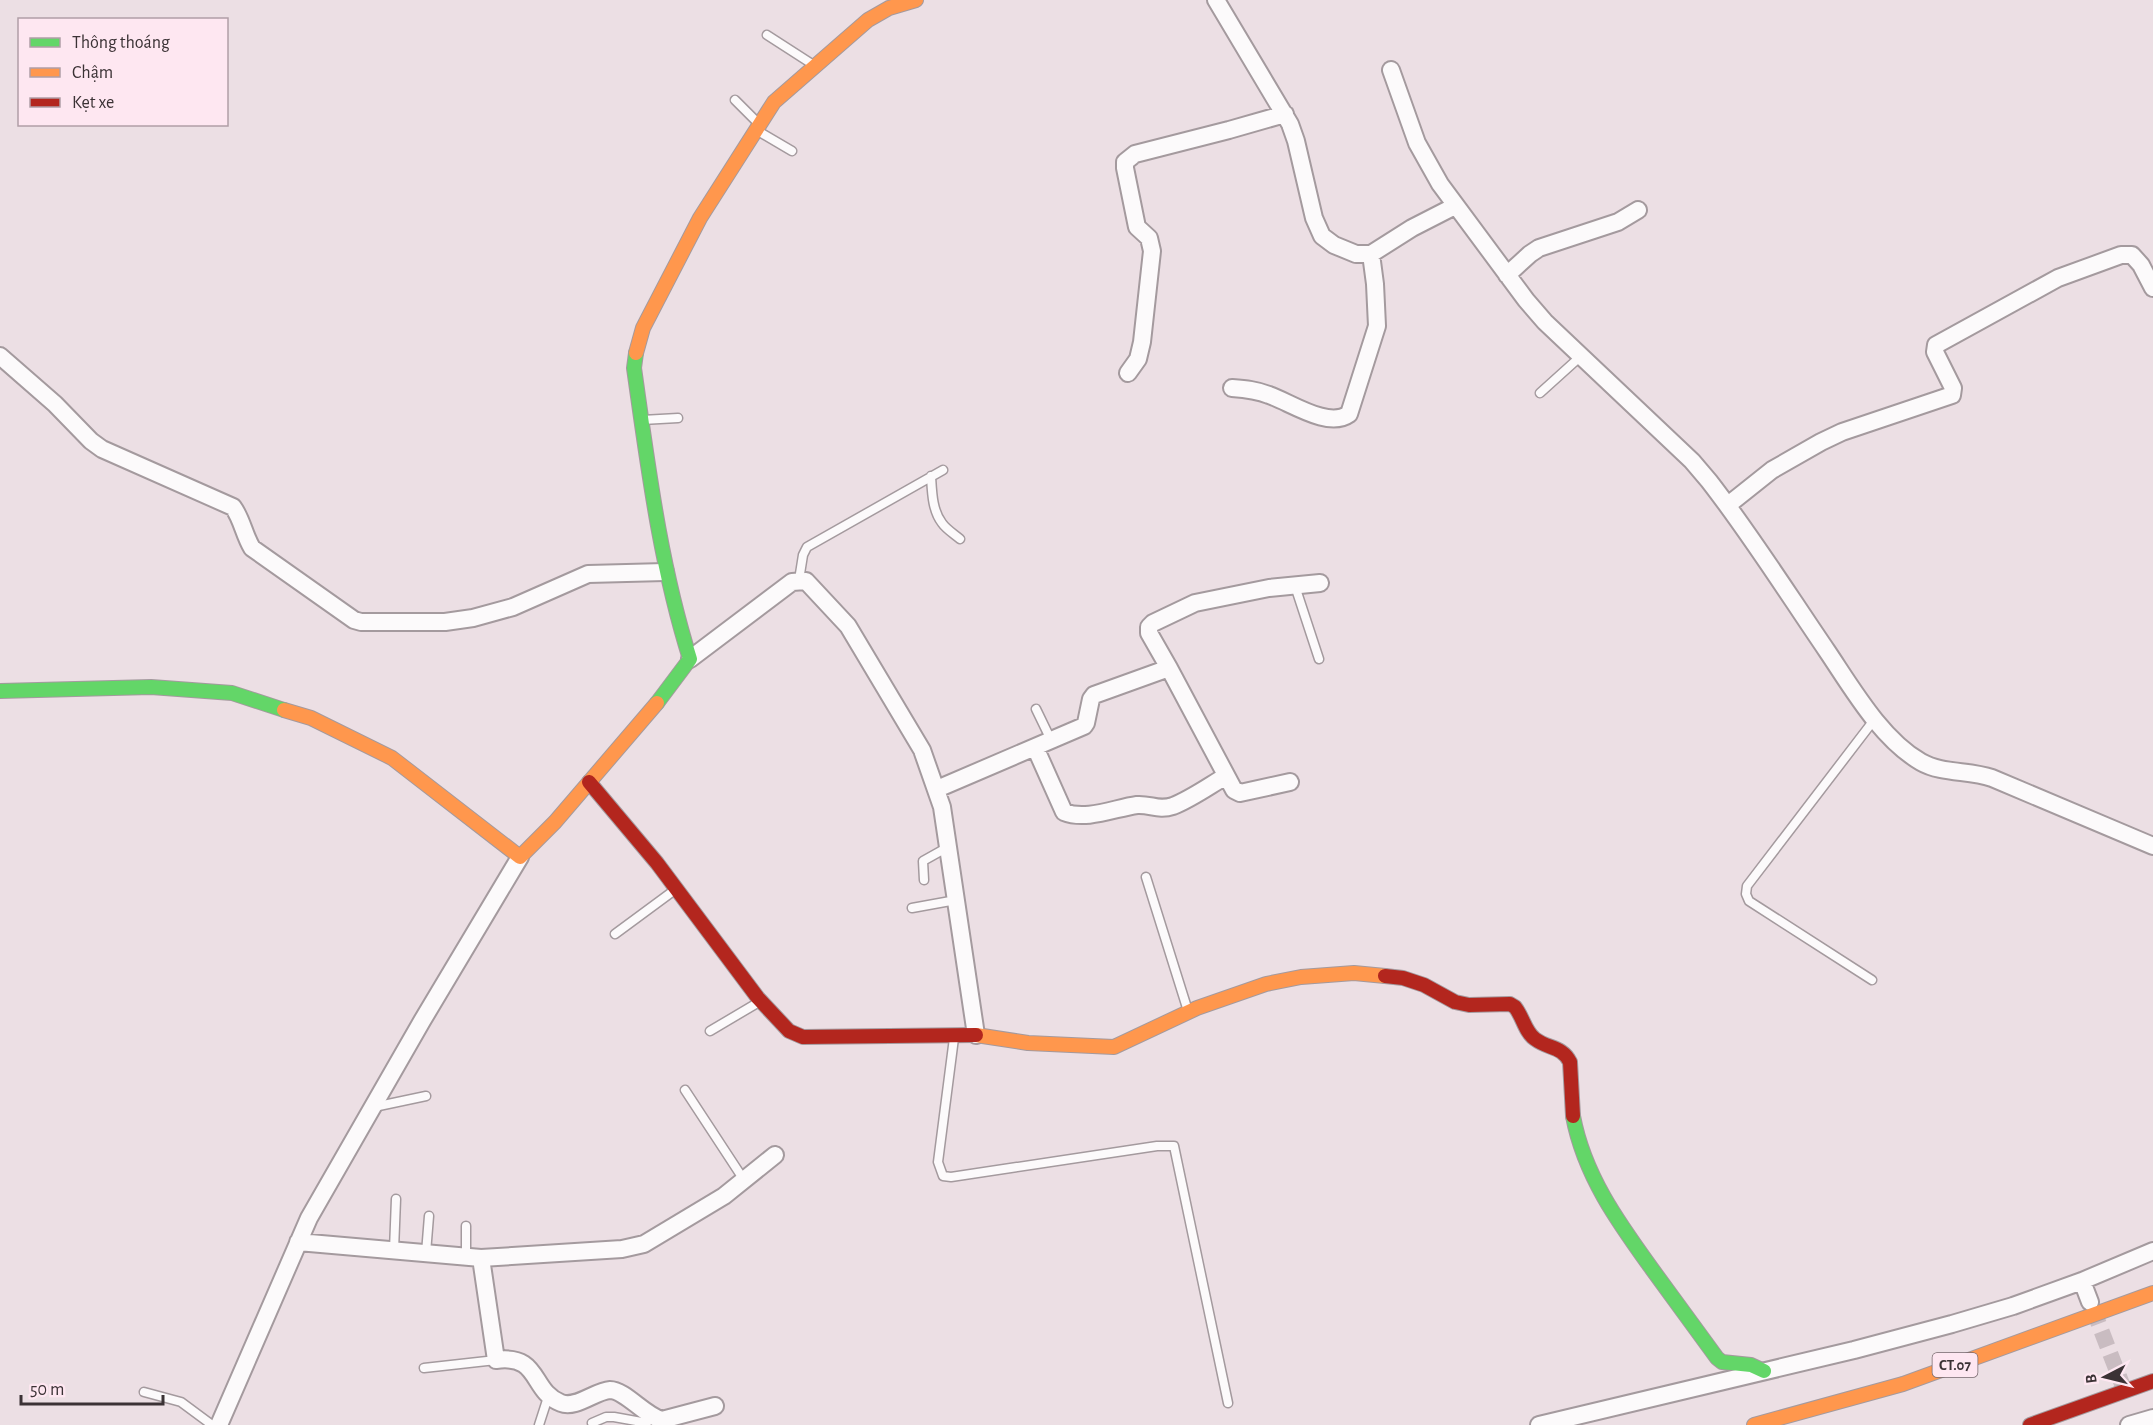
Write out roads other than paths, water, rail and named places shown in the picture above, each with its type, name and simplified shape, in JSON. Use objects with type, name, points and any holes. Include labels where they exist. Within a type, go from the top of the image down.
[{"type":"main road","points":[[0,691],[152,687],[232,693],[299,714],[392,758],[520,857],[555,822],[671,686],[690,660],[664,572],[634,368],[640,335],[700,218],[774,102],[868,20],[890,8],[916,0]]},
{"type":"main road","points":[[589,782],[676,889],[761,1000],[789,1031],[803,1037],[954,1034],[1028,1043],[1114,1047],[1188,1012],[1266,984],[1301,977],[1354,973],[1403,978],[1424,985],[1455,1002],[1469,1005],[1510,1004],[1514,1006],[1521,1013],[1535,1039],[1561,1049],[1568,1055],[1572,1110],[1577,1138],[1596,1184],[1614,1216],[1717,1358],[1722,1362],[1751,1365],[1764,1371]]},
{"type":"main road","name":"CT.07","points":[[1754,1425],[1903,1383],[2153,1293]]},
{"type":"main road","points":[[2030,1425],[2153,1381]]},
{"type":"street","points":[[1216,0],[1285,114],[1296,141],[1314,218],[1322,236],[1347,252],[1371,254],[1412,228],[1455,206]]},
{"type":"street","points":[[1391,70],[1417,143],[1455,206],[1526,300],[1581,356],[1692,461],[1728,505],[1874,720],[1910,755],[1923,764],[1992,777],[2153,846]]},
{"type":"street","points":[[1128,373],[1138,359],[1142,342],[1152,251],[1149,238],[1137,226],[1125,162],[1135,154],[1285,114]]},
{"type":"street","points":[[1507,275],[1539,248],[1618,222],[1638,210]]},
{"type":"street","points":[[1232,388],[1256,390],[1317,415],[1335,419],[1343,419],[1349,414],[1377,326],[1376,284],[1371,254]]},
{"type":"street","points":[[1728,505],[1772,470],[1821,442],[1842,432],[1952,395],[1953,388],[1935,352],[1936,345],[2074,271],[2121,255],[2132,255],[2147,262],[2153,288]]},
{"type":"street","points":[[0,356],[102,449],[233,507],[245,538],[252,549],[354,620],[361,622],[445,622],[473,618],[513,607],[588,574],[664,572]]},
{"type":"street","points":[[690,660],[792,582],[799,580],[806,581],[848,626],[922,750],[937,789],[942,807],[976,1035]]},
{"type":"street","points":[[1290,782],[1240,793],[1234,790],[1149,633],[1149,627],[1195,603],[1269,588],[1320,583]]},
{"type":"street","points":[[937,789],[1084,726],[1094,695],[1169,668]]},
{"type":"street","points":[[1043,744],[1064,813],[1071,815],[1139,805],[1154,809],[1164,808],[1175,805],[1226,776]]},
{"type":"street","points":[[219,1425],[309,1218],[520,857]]},
{"type":"street","points":[[298,1242],[474,1257],[622,1249],[644,1244],[724,1196],[775,1155]]},
{"type":"street","points":[[1539,1425],[1854,1350],[1952,1324],[2013,1306],[2082,1281],[2153,1251]]},
{"type":"street","points":[[474,1257],[496,1360],[512,1358],[522,1362],[549,1394],[564,1404],[611,1390],[618,1392],[647,1421],[662,1420],[715,1406]]},
{"type":"street","points":[[2082,1281],[2091,1302]]},
{"type":"street","points":[[2132,1420],[2153,1418]]},
{"type":"lane","points":[[767,35],[815,66]]},
{"type":"lane","points":[[735,100],[758,127],[792,151]]},
{"type":"lane","points":[[1540,393],[1581,356]]},
{"type":"lane","points":[[642,420],[678,418]]},
{"type":"lane","points":[[799,580],[803,555],[807,547],[943,470]]},
{"type":"lane","points":[[931,476],[938,516],[942,523],[960,539]]},
{"type":"lane","points":[[1295,586],[1319,658]]},
{"type":"lane","points":[[1036,709],[1043,744]]},
{"type":"lane","points":[[1872,980],[1749,901],[1746,894],[1747,886],[1752,879],[1874,720]]},
{"type":"lane","points":[[924,880],[923,861],[948,847]]},
{"type":"lane","points":[[1146,877],[1188,1012]]},
{"type":"lane","points":[[615,934],[676,889]]},
{"type":"lane","points":[[912,908],[956,900]]},
{"type":"lane","points":[[710,1031],[761,1000]]},
{"type":"lane","points":[[954,1034],[938,1162],[943,1176],[951,1177],[1157,1146],[1174,1146],[1228,1403]]},
{"type":"lane","points":[[685,1090],[744,1180]]},
{"type":"lane","points":[[373,1107],[426,1096]]},
{"type":"lane","points":[[394,1250],[396,1199]]},
{"type":"lane","points":[[426,1253],[429,1216]]},
{"type":"lane","points":[[466,1226],[474,1257]]},
{"type":"lane","points":[[424,1368],[496,1360]]},
{"type":"lane","points":[[144,1392],[181,1402],[212,1425]]},
{"type":"lane","points":[[539,1425],[549,1394]]},
{"type":"lane","points":[[591,1423],[614,1416],[647,1421]]},
{"type":"tunnel","points":[[2093,1309],[2127,1397]]}]
